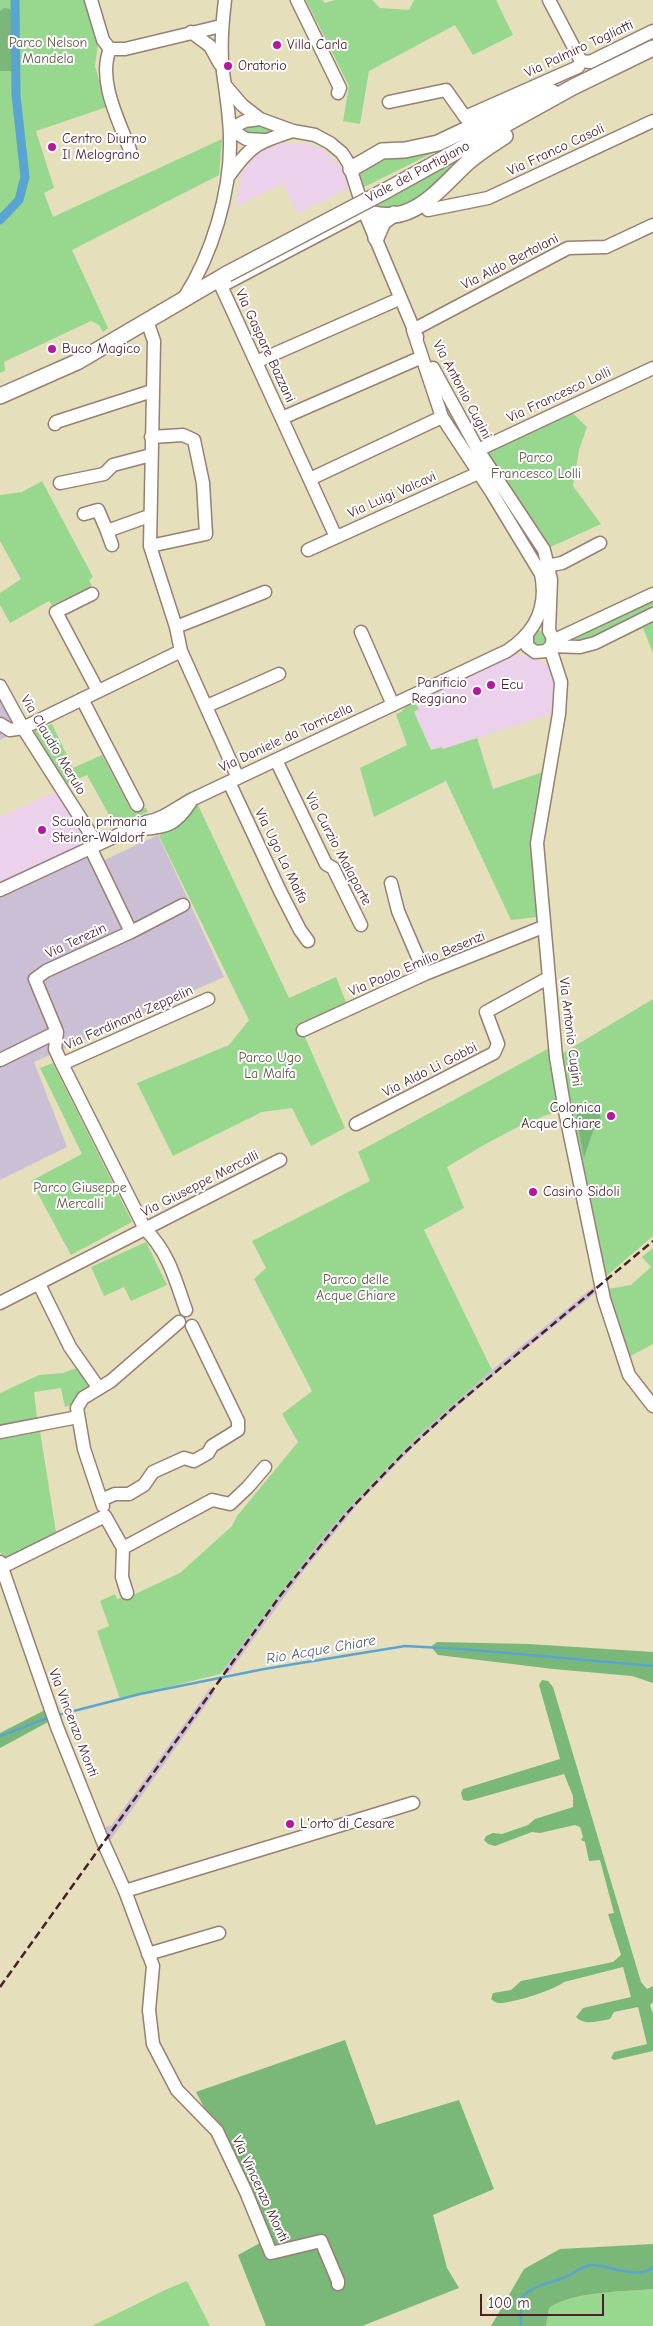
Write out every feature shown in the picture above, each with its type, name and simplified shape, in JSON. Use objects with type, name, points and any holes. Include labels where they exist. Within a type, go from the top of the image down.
[{"type":"main road","name":"Viale del Partigiano","points":[[0,396],[77,362],[227,274],[387,190],[579,84],[653,48]]},
{"type":"main road","points":[[351,169],[378,152],[419,148],[438,143],[522,103],[579,84]]},
{"type":"main road","points":[[364,211],[377,216],[394,214],[420,206],[434,196],[478,154],[532,120],[579,84]]},
{"type":"main road","points":[[376,238],[383,222],[394,214]]},
{"type":"street","points":[[91,0],[103,40],[110,49]]},
{"type":"street","points":[[184,298],[196,280],[208,254],[217,226],[230,150],[230,129],[223,71],[221,26],[224,0]]},
{"type":"street","points":[[297,0],[340,88],[338,93]]},
{"type":"street","points":[[549,0],[581,61]]},
{"type":"street","points":[[110,49],[125,49],[221,26]]},
{"type":"street","name":"Via Palmiro Togliatti","points":[[388,102],[446,90],[465,117],[578,67],[581,61],[590,62],[653,31]]},
{"type":"street","points":[[191,32],[210,46],[217,56],[223,71]]},
{"type":"street","points":[[110,49],[105,62],[106,74],[111,97],[130,150]]},
{"type":"street","name":"Via Antonio Cugini","points":[[225,85],[242,105],[260,119],[293,131],[315,135],[330,143],[342,153],[351,169],[364,211],[399,299],[448,398],[478,450],[484,471]]},
{"type":"street","points":[[230,129],[245,121],[260,119]]},
{"type":"street","name":"Via Franco Casoli","points":[[428,210],[467,199],[488,198],[653,121]]},
{"type":"street","name":"Via Antonio Cugini","points":[[230,129],[246,139],[264,140]]},
{"type":"street","name":"Via Antonio Cugini","points":[[226,179],[244,155],[264,140],[293,131]]},
{"type":"street","name":"Via Gaspare Bazzani","points":[[336,537],[222,288],[225,284],[364,211]]},
{"type":"street","name":"Via Aldo Bertolani","points":[[413,330],[568,248],[606,248],[653,225]]},
{"type":"street","points":[[256,362],[399,299]]},
{"type":"street","name":"Via Ugo La Malfa","points":[[147,321],[154,341],[149,516],[150,546],[176,627],[181,651],[207,706],[234,780],[284,899],[308,940]]},
{"type":"street","name":"Via Antonio Cugini","points":[[413,330],[442,417],[544,550],[542,603],[530,631]]},
{"type":"street","points":[[282,418],[422,357]]},
{"type":"street","name":"Via Francesco Lolli","points":[[478,450],[653,368]]},
{"type":"street","points":[[55,424],[56,422],[152,391]]},
{"type":"street","points":[[310,479],[442,417]]},
{"type":"street","points":[[150,546],[206,534],[204,483],[194,440],[183,435],[151,437]]},
{"type":"street","points":[[60,483],[104,474],[113,464],[151,456]]},
{"type":"street","name":"Via Luigi Valcavi","points":[[308,550],[484,471]]},
{"type":"street","points":[[84,514],[98,510],[112,545]]},
{"type":"street","points":[[107,531],[149,516]]},
{"type":"street","points":[[544,566],[562,563],[600,543]]},
{"type":"street","name":"Via Antonio Cugini","points":[[544,566],[551,580],[547,643],[561,682],[559,714],[538,843],[543,927],[556,1057],[565,1111],[604,1299],[629,1375],[653,1406]]},
{"type":"street","points":[[176,627],[264,592]]},
{"type":"street","points":[[92,594],[56,612],[98,690]]},
{"type":"street","points":[[547,643],[653,594]]},
{"type":"street","points":[[547,643],[542,627],[530,631],[526,642],[586,645],[598,642],[653,614]]},
{"type":"street","name":"Via Daniele da Torricella","points":[[507,651],[530,631]]},
{"type":"street","points":[[361,632],[393,705]]},
{"type":"street","name":"Via Daniele da Torricella","points":[[0,890],[128,831],[160,828],[171,824],[185,811],[193,799],[507,651],[547,643]]},
{"type":"street","points":[[0,724],[10,730],[23,728],[181,651]]},
{"type":"street","points":[[207,706],[279,674]]},
{"type":"street","name":"Via Claudio Merulo","points":[[0,686],[94,846]]},
{"type":"street","points":[[82,698],[137,805]]},
{"type":"street","name":"Via Curzio Malaparte","points":[[276,760],[326,864],[333,868],[361,924]]},
{"type":"street","points":[[94,846],[131,932]]},
{"type":"street","points":[[390,883],[398,911],[426,974]]},
{"type":"street","name":"Via Terezin","points":[[57,1032],[35,979],[46,971],[131,932],[183,905]]},
{"type":"street","name":"Via Paolo Emilio Besenzi","points":[[303,1030],[426,974],[543,927]]},
{"type":"street","name":"Via Aldo Li Gobbi","points":[[356,1124],[494,1053],[498,1044],[486,1012],[548,978]]},
{"type":"street","name":"Via Ferdinand Zeppelin","points":[[62,1064],[208,999]]},
{"type":"street","points":[[0,1060],[57,1032]]},
{"type":"street","name":"Via Ferdinand Zeppelin","points":[[57,1032],[55,1049],[144,1229],[160,1244],[175,1275],[186,1310]]},
{"type":"street","name":"Via Giuseppe Mercalli","points":[[0,1304],[280,1160]]},
{"type":"street","points":[[39,1284],[70,1347],[98,1387]]},
{"type":"street","points":[[101,1500],[115,1494],[129,1494],[144,1485],[154,1472],[184,1458],[194,1461],[208,1453],[212,1446],[238,1430],[238,1421],[192,1326],[195,1317],[194,1313],[186,1310],[180,1313],[179,1322],[111,1381],[98,1387],[83,1398],[77,1408],[84,1449],[105,1516],[123,1548],[122,1577],[127,1593]]},
{"type":"street","points":[[179,1322],[186,1327],[192,1326]]},
{"type":"street","points":[[0,1432],[78,1417]]},
{"type":"street","points":[[123,1548],[212,1500],[230,1504],[265,1467]]},
{"type":"street","points":[[1,1565],[105,1516]]},
{"type":"street","name":"Via Vincenzo Monti","points":[[1,1565],[57,1727],[103,1842],[125,1891],[153,1966],[149,2010],[153,2044],[177,2090],[217,2131],[246,2192],[270,2253],[321,2241],[338,2284]]},
{"type":"street","points":[[125,1891],[413,1803]]},
{"type":"street","points":[[148,1954],[219,1933]]},
{"type":"shaded area","points":[[283,143],[302,143],[322,149],[340,166],[349,188],[298,213],[283,184],[235,207],[242,172],[257,155],[269,147]]},
{"type":"shaded area","points":[[524,655],[542,662],[550,668],[557,684],[554,713],[443,749],[441,747],[431,750],[414,712],[419,709],[409,703],[505,657]]},
{"type":"shaded area","points":[[0,686],[23,728],[0,740]]},
{"type":"shaded area","name":"Scuola primaria Steiner-Waldorf","points":[[55,792],[92,842],[0,886],[0,817]]},
{"type":"shaded area","points":[[158,835],[224,977],[34,1062],[67,1147],[0,1180],[0,886],[89,844],[98,863]]},
{"type":"shaded area","points":[[597,1284],[598,1291],[491,1377],[422,1438],[358,1504],[302,1573],[228,1674],[222,1671],[321,1540],[344,1513],[419,1435],[492,1370]]},
{"type":"shaded area","points":[[210,1688],[215,1692],[107,1845],[102,1832],[107,1826],[111,1826]]},
{"type":"green space","name":"Parco Nelson Mandela","points":[[0,0],[84,0],[98,44],[95,66],[107,107],[36,131],[54,188],[44,193],[53,217],[222,139],[219,175],[72,250],[108,328],[103,332],[99,325],[91,321],[4,362],[5,371],[0,373]]},
{"type":"green space","points":[[306,0],[322,0],[325,3],[335,0],[372,0],[380,8],[409,10],[414,0],[496,0],[513,35],[473,55],[455,25],[369,71],[360,124],[343,121],[349,86]]},
{"type":"green space","points":[[4,8],[10,9],[12,14],[14,66],[12,71],[0,71],[0,11]]},
{"type":"green space","points":[[255,122],[279,132],[254,138],[238,128]]},
{"type":"green space","points":[[510,129],[464,168],[428,195],[409,203],[391,207],[375,205]]},
{"type":"green space","points":[[451,144],[364,187],[360,174],[371,160]]},
{"type":"green space","name":"Parco Francesco Lolli","points":[[426,365],[478,450],[567,408],[587,427],[579,450],[573,486],[601,524],[544,550],[546,628],[538,626],[544,587],[442,417]]},
{"type":"green space","points":[[42,481],[93,577],[89,580],[92,586],[52,605],[49,601],[10,623],[0,605],[0,593],[21,579],[0,541],[0,495],[22,492]]},
{"type":"green space","points":[[653,593],[653,653],[643,628],[596,650],[564,650],[553,639]]},
{"type":"green space","points":[[539,631],[547,639],[539,647],[531,639]]},
{"type":"green space","points":[[409,703],[416,705],[419,709],[414,712],[431,750],[442,747],[443,749],[477,738],[493,789],[546,771],[532,856],[537,917],[511,920],[446,781],[374,817],[360,768],[407,745],[396,714],[401,712]]},
{"type":"green space","points":[[52,724],[73,768],[102,755],[132,812],[146,808],[148,812],[114,824],[87,775],[64,785],[34,731]]},
{"type":"green space","name":"Parco Ugo La Malfa","points":[[197,803],[289,998],[336,977],[346,1002],[301,1028],[345,1128],[311,1146],[292,1108],[262,1112],[173,1156],[137,1083],[229,1045],[249,1020],[159,836]]},
{"type":"green space","points":[[653,999],[653,1236],[604,1278],[583,1179],[585,1176],[571,1112],[562,1056],[558,1056]]},
{"type":"green space","name":"Parco delle Acque Chiare","points":[[553,1046],[565,1111],[521,1126],[447,1167],[464,1208],[424,1230],[492,1370],[419,1435],[344,1513],[321,1540],[220,1674],[120,1699],[97,1631],[109,1626],[100,1601],[115,1594],[117,1599],[133,1595],[180,1573],[232,1526],[237,1516],[298,1442],[282,1414],[312,1391],[254,1279],[266,1268],[252,1241],[370,1181],[358,1152]]},
{"type":"green space","name":"Parco Giuseppe Mercalli","points":[[53,1063],[132,1222],[71,1255],[31,1181],[82,1154],[40,1068]]},
{"type":"green space","points":[[598,1109],[603,1126],[594,1128],[584,1158],[576,1117],[580,1110]]},
{"type":"green space","points":[[146,1242],[167,1285],[131,1301],[124,1287],[104,1296],[91,1267]]},
{"type":"green space","points":[[653,1248],[653,1344],[627,1358],[608,1289],[631,1285],[651,1267],[642,1257]]},
{"type":"green space","points":[[79,1367],[89,1385],[77,1403],[65,1407],[61,1388],[34,1392],[37,1418],[0,1426],[0,1393],[39,1375],[63,1373]]},
{"type":"green space","points":[[40,1431],[56,1532],[6,1561],[3,1559],[0,1551],[0,1439]]},
{"type":"green space","points":[[437,1642],[529,1644],[653,1652],[653,1683],[632,1676],[553,1669],[438,1655],[431,1647]]},
{"type":"green space","points":[[542,1680],[548,1681],[553,1687],[641,1982],[647,1989],[653,1986],[653,2002],[650,2005],[653,2014],[653,2051],[614,2060],[611,2058],[614,2052],[647,2044],[638,2007],[614,2012],[610,2019],[597,2022],[587,2022],[576,2017],[583,2008],[631,1997],[623,1967],[564,1982],[522,1999],[498,2003],[491,1999],[493,1993],[511,1990],[521,1981],[613,1962],[621,1955],[608,1914],[614,1913],[600,1860],[589,1861],[585,1842],[581,1840],[583,1837],[580,1827],[575,1825],[540,1833],[532,1832],[495,1846],[488,1844],[484,1840],[486,1836],[493,1833],[502,1834],[528,1825],[535,1819],[573,1807],[573,1796],[564,1774],[468,1801],[463,1800],[461,1793],[463,1789],[560,1759],[539,1685]]},
{"type":"green space","points":[[45,1710],[50,1721],[0,1748],[0,1733]]},
{"type":"green space","points":[[345,2040],[376,2125],[459,2100],[494,2189],[433,2215],[447,2268],[459,2288],[362,2326],[266,2326],[238,2255],[271,2237],[196,2092]]},
{"type":"green space","points":[[653,2244],[653,2289],[599,2293],[559,2302],[549,2308],[546,2326],[491,2326],[524,2269],[560,2249]]},
{"type":"green space","points":[[187,2281],[210,2326],[92,2326],[167,2289]]},
{"type":"green space","points":[[653,2289],[653,2326],[546,2326],[549,2308],[559,2302],[599,2293]]},
{"type":"waterway","points":[[0,220],[19,200],[25,177],[16,95],[15,0]]},
{"type":"waterway","name":"Rio Acque Chiare","points":[[58,1715],[140,1694],[264,1669],[405,1646],[462,1649],[653,1666]]},
{"type":"waterway","name":"Rio Acque Chiare","points":[[0,1736],[50,1717]]},
{"type":"waterway","points":[[521,2326],[521,2298],[538,2286],[566,2277],[590,2265],[633,2272],[647,2271],[653,2267]]},
{"type":"railway","points":[[0,1987],[280,1596],[346,1514],[402,1455],[456,1405],[653,1241]]},
{"type":"place","name":"Villa Carla","points":[[277,45]]},
{"type":"place","name":"Oratorio","points":[[228,66]]},
{"type":"place","name":"Centro Diurno Il Melograno","points":[[52,147]]},
{"type":"place","name":"Buco Magico","points":[[52,349]]},
{"type":"place","name":"Ecu","points":[[491,685]]},
{"type":"place","name":"Panificio Reggiano","points":[[477,691]]},
{"type":"place","name":"Scuola primaria Steiner-Waldorf","points":[[42,830]]},
{"type":"place","name":"Colonica Acque Chiare","points":[[611,1116]]},
{"type":"place","name":"Casino Sidoli","points":[[533,1192]]},
{"type":"place","name":"L'orto di Cesare","points":[[290,1824]]}]
